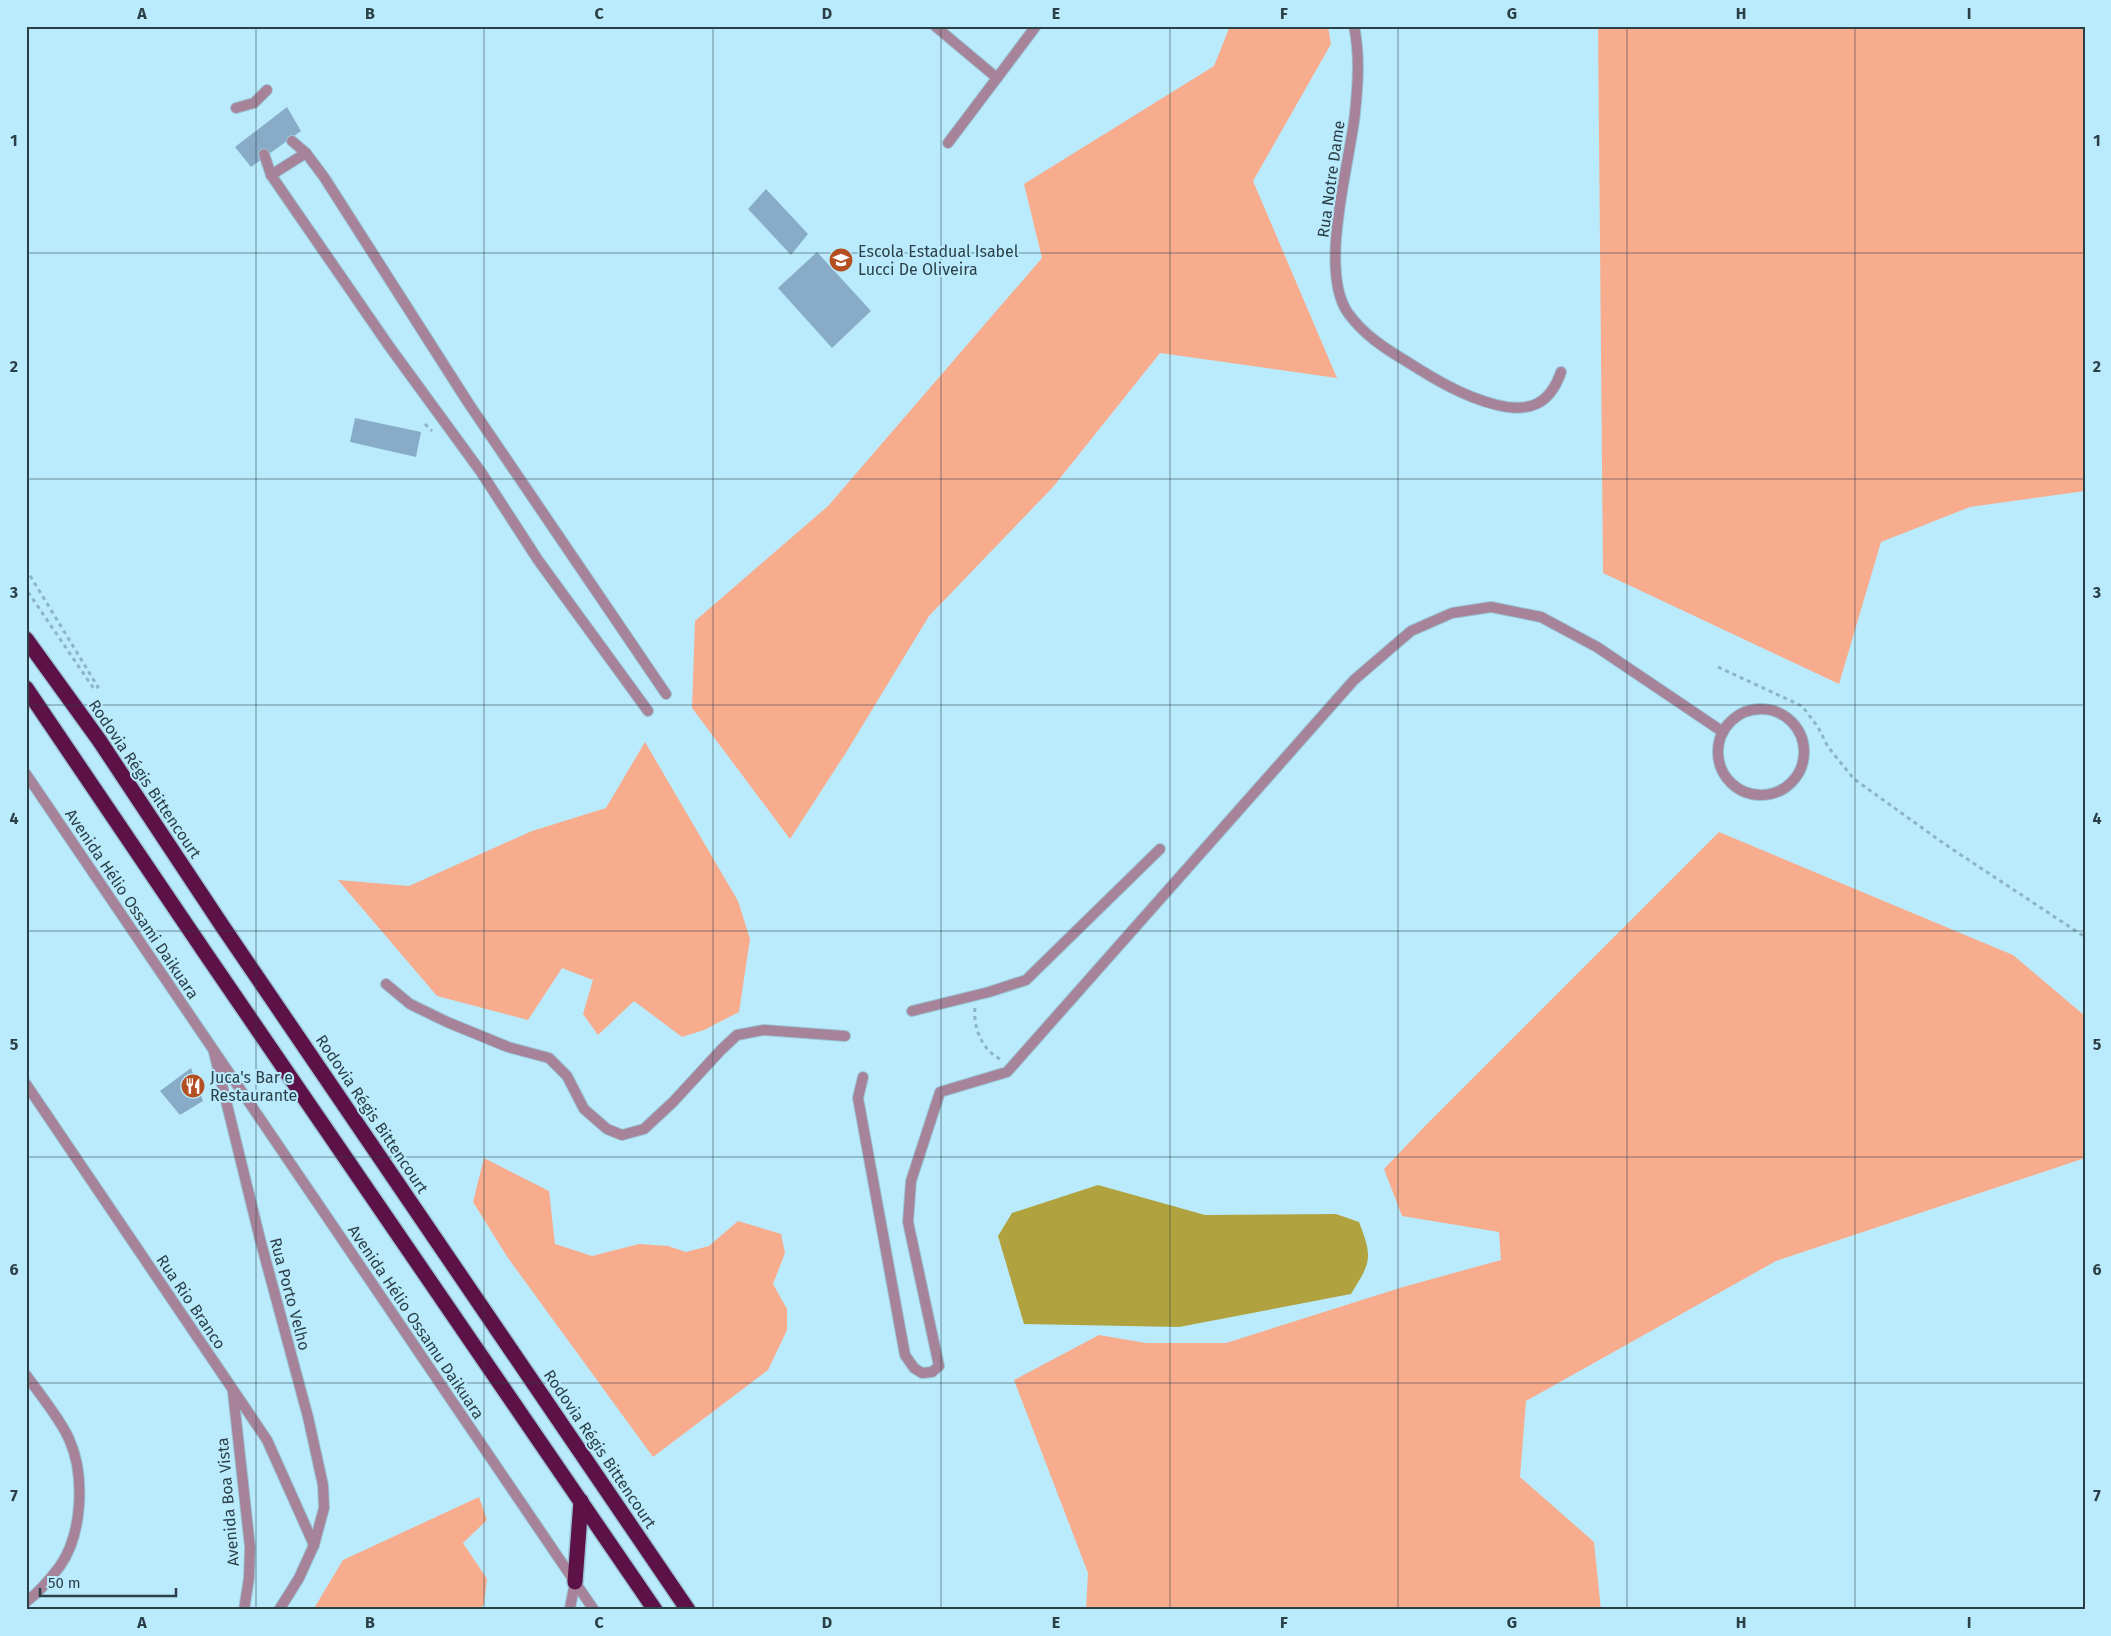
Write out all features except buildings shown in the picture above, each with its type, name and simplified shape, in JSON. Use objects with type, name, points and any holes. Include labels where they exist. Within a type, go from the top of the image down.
[{"type":"highway","name":"Rodovia Régis Bittencourt","points":[[26,639],[99,740],[223,927],[688,1610]]},
{"type":"highway","points":[[26,688],[202,949],[655,1610]]},
{"type":"highway","points":[[575,1582],[581,1501]]},
{"type":"street","points":[[935,26],[997,78]]},
{"type":"street","points":[[948,143],[1036,26]]},
{"type":"street","name":"Rua Notre Dame","points":[[1354,26],[1359,49],[1355,113],[1339,202],[1336,254],[1338,285],[1347,312],[1367,335],[1385,349],[1438,381],[1480,401],[1512,409],[1528,407],[1545,400],[1556,386],[1561,372]]},
{"type":"street","points":[[236,108],[254,103],[267,90]]},
{"type":"street","points":[[292,141],[306,153],[324,177],[469,404],[666,694]]},
{"type":"street","points":[[271,175],[306,153]]},
{"type":"street","points":[[264,154],[271,175],[389,346],[481,472],[538,560],[648,711]]},
{"type":"street","points":[[863,1077],[858,1098],[905,1355],[914,1368],[922,1373],[932,1372],[939,1366],[908,1222],[911,1181],[940,1092],[1007,1072],[1354,680],[1411,631],[1452,613],[1491,607],[1541,617],[1597,647],[1723,732]]},
{"type":"street","points":[[1749,710],[1770,710],[1788,719],[1801,735],[1804,756],[1798,775],[1782,791],[1760,796],[1739,790],[1724,774],[1718,753],[1723,732],[1732,720],[1749,710]]},
{"type":"street","name":"Avenida Hélio Ossami Daikuara","points":[[26,774],[214,1051]]},
{"type":"street","points":[[912,1011],[977,995],[1026,980],[1160,850]]},
{"type":"street","points":[[386,984],[410,1004],[447,1022],[508,1047],[549,1058],[567,1076],[584,1109],[607,1129],[622,1135],[644,1129],[673,1102],[737,1035],[764,1030],[845,1036]]},
{"type":"street","name":"Rua Porto Velho","points":[[214,1051],[233,1134],[320,1464],[324,1508],[314,1545]]},
{"type":"street","name":"Avenida Hélio Ossamu Daikuara","points":[[214,1051],[594,1610]]},
{"type":"street","name":"Rua Rio Branco","points":[[26,1084],[267,1440],[314,1545]]},
{"type":"street","points":[[26,1602],[61,1565],[75,1533],[79,1502],[78,1469],[69,1439],[28,1383]]},
{"type":"street","name":"Avenida Boa Vista","points":[[233,1391],[250,1547],[250,1578],[244,1610]]},
{"type":"street","points":[[278,1610],[300,1578],[314,1545]]},
{"type":"street","points":[[571,1609],[575,1582]]},
{"type":"path","points":[[26,569],[98,687],[94,689],[26,589]]},
{"type":"path","points":[[1718,667],[1738,678],[1790,698],[1802,706],[1818,727],[1828,747],[1854,779],[1946,845],[2085,936]]},
{"type":"path","points":[[977,995],[974,1020],[982,1040],[993,1056],[1013,1066]]},
{"type":"shaded area","points":[[1230,26],[1328,26],[1331,44],[1253,181],[1337,378],[1160,353],[1053,487],[929,616],[847,751],[790,839],[692,708],[695,621],[828,506],[1042,258],[1024,184],[1214,66]]},
{"type":"shaded area","points":[[1598,26],[2085,26],[2085,491],[1970,507],[1881,542],[1839,684],[1603,573]]},
{"type":"shaded area","points":[[645,742],[738,901],[750,939],[739,1012],[704,1030],[682,1037],[634,1001],[598,1035],[583,1014],[593,980],[562,968],[528,1020],[437,996],[338,880],[409,886],[532,831],[606,808]]},
{"type":"shaded area","points":[[1719,832],[2013,955],[2085,1016],[2085,1158],[1776,1261],[1526,1401],[1520,1477],[1594,1542],[1601,1610],[1086,1610],[1088,1573],[1014,1380],[1099,1335],[1146,1343],[1226,1343],[1403,1287],[1501,1260],[1499,1232],[1402,1216],[1384,1169]]},
{"type":"shaded area","points":[[484,1158],[549,1191],[555,1244],[592,1256],[639,1244],[668,1246],[686,1252],[709,1246],[738,1221],[781,1234],[785,1253],[773,1284],[787,1309],[787,1330],[768,1370],[653,1457],[508,1258],[473,1202]]},
{"type":"shaded area","points":[[1098,1185],[1205,1215],[1336,1214],[1359,1222],[1368,1252],[1366,1267],[1351,1294],[1179,1327],[1024,1324],[998,1236],[1012,1213]]},
{"type":"shaded area","points":[[479,1497],[487,1520],[463,1543],[487,1579],[484,1604],[479,1610],[313,1610],[343,1560]]},
{"type":"place","name":"Escola Estadual Isabel Lucci De Oliveira","points":[[841,260]]},
{"type":"place","name":"Juca's Bar e Restaurante","points":[[193,1086]]}]
